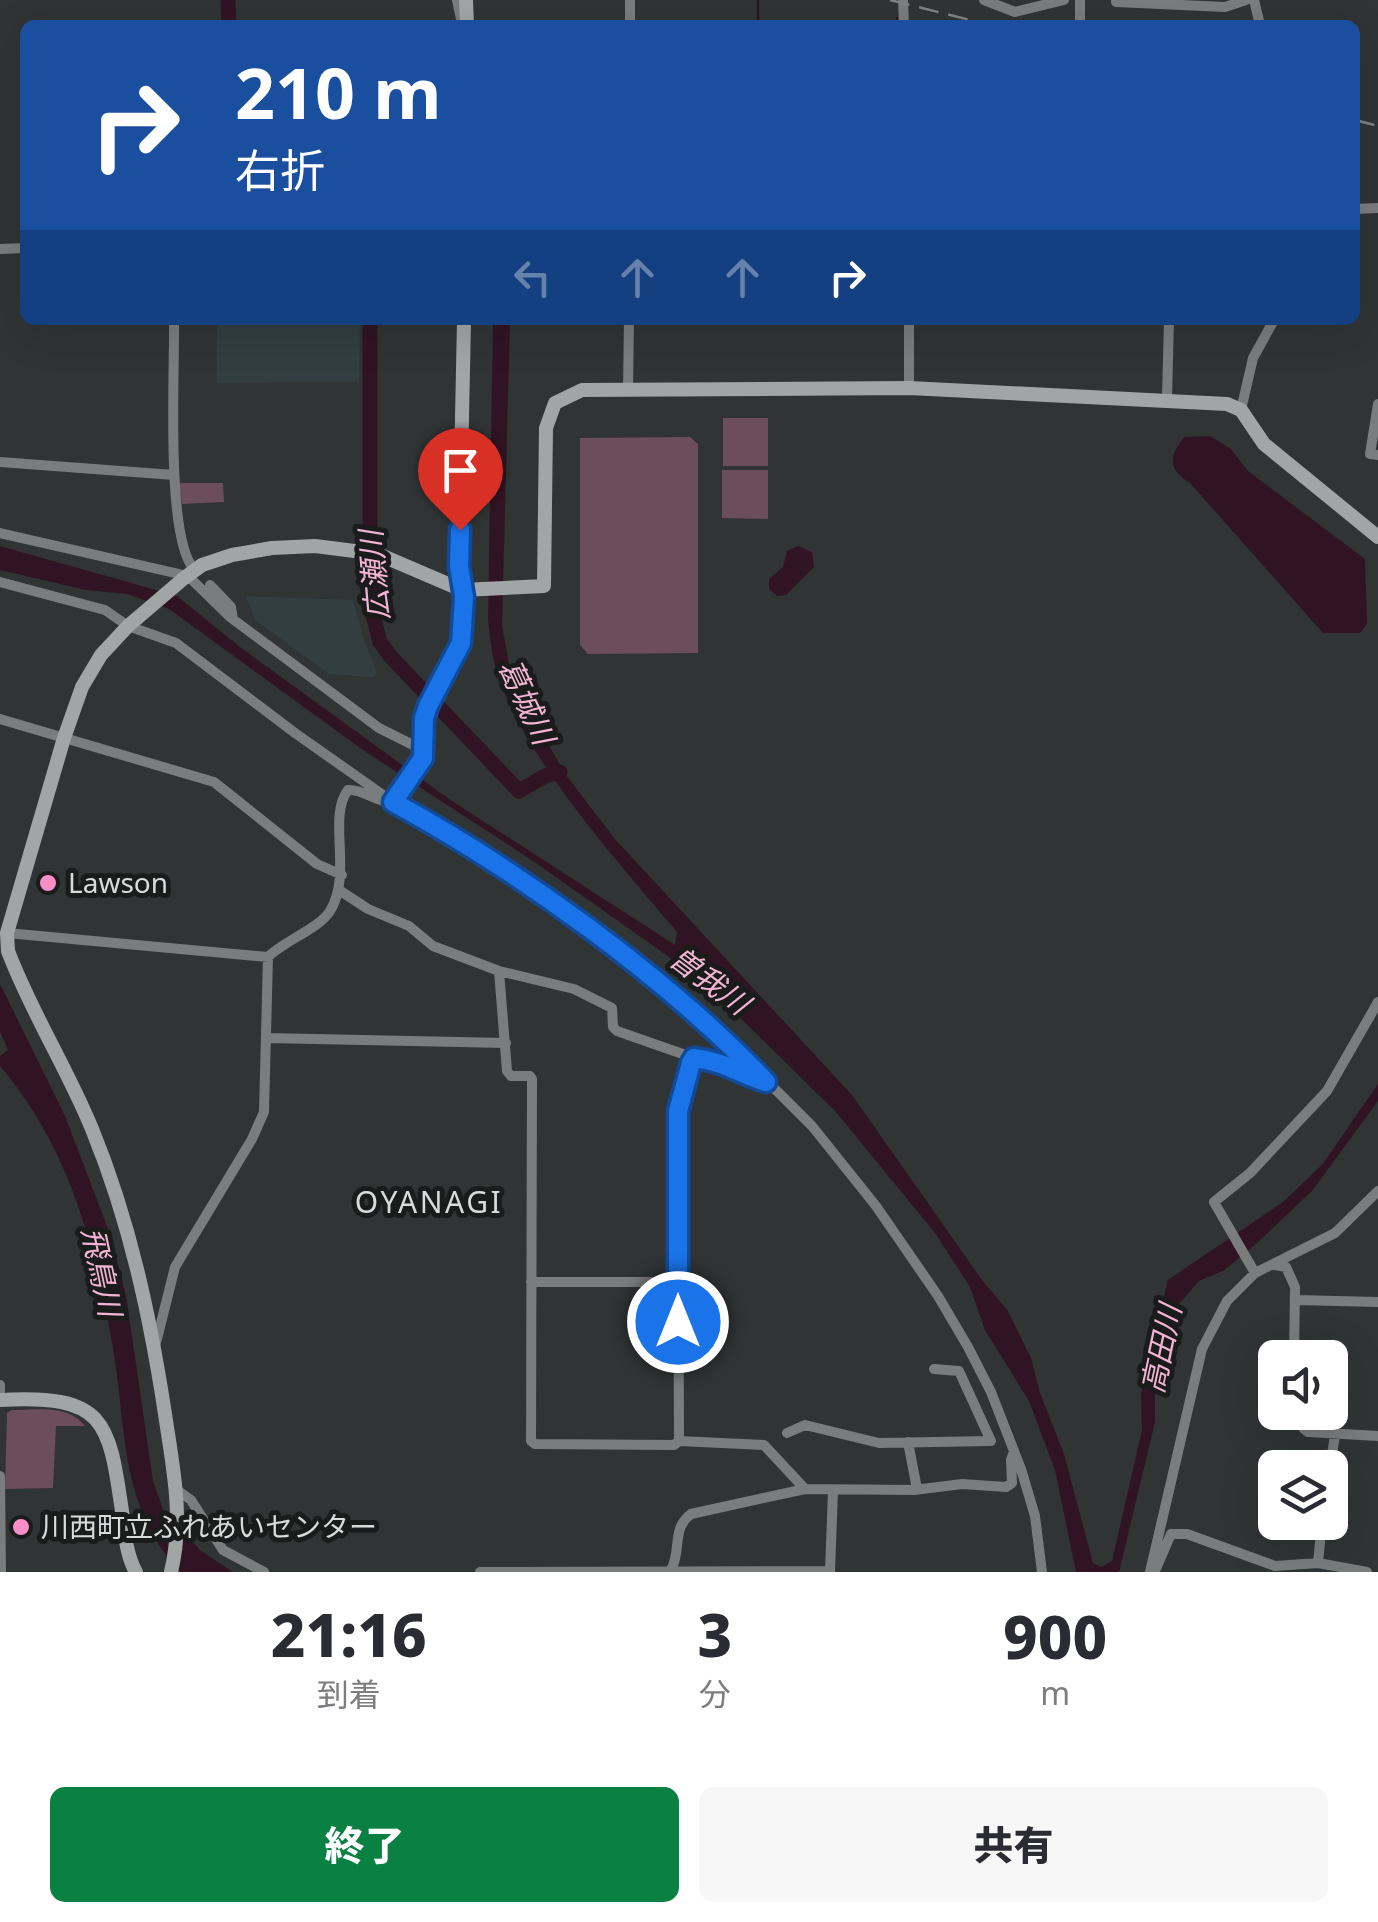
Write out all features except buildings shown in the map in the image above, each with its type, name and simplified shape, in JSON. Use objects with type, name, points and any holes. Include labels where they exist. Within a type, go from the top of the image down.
[{"type":"main road","points":[[462,325],[459,566],[467,589]]},
{"type":"main road","points":[[171,1572],[178,1542],[178,1496],[147,1302],[124,1215],[94,1132],[14,968],[4,933],[82,686],[101,655],[188,574],[232,555],[315,546],[378,554],[467,589],[544,586],[546,428],[556,403],[582,390],[909,388],[1227,404],[1240,410],[1264,444],[1378,537]]},
{"type":"main road","points":[[0,1399],[74,1403],[104,1428],[136,1572]]},
{"type":"street","points":[[984,0],[1014,12],[1064,0]]},
{"type":"street","points":[[1116,2],[1225,7],[1246,0]]},
{"type":"street","points":[[174,325],[174,474],[188,574],[232,619],[379,728],[417,747],[423,758]]},
{"type":"street","points":[[628,389],[629,325]]},
{"type":"street","points":[[909,388],[910,325]]},
{"type":"street","points":[[1167,398],[1169,325]]},
{"type":"street","points":[[1240,410],[1253,358],[1271,325]]},
{"type":"street","points":[[1378,404],[1370,454],[1378,455]]},
{"type":"street","points":[[0,462],[174,474]]},
{"type":"street","points":[[0,533],[188,574]]},
{"type":"street","points":[[0,582],[105,610],[176,642],[295,733],[589,930],[660,986],[766,1082],[843,1162],[908,1251],[968,1347],[1015,1450],[1034,1516],[1042,1572]]},
{"type":"street","points":[[210,586],[232,607],[232,619]]},
{"type":"street","points":[[395,802],[423,758],[424,718],[461,643],[467,589]]},
{"type":"street","points":[[0,719],[214,782],[318,864],[342,875]]},
{"type":"street","points":[[4,933],[268,957],[327,916],[342,875],[341,799],[348,790],[382,802],[395,802]]},
{"type":"street","points":[[339,890],[368,909],[410,926],[433,946],[500,971],[552,982],[597,998],[612,1008],[612,1027],[617,1031],[694,1058],[734,1066],[766,1082]]},
{"type":"street","points":[[155,1349],[175,1267],[264,1112],[268,957]]},
{"type":"street","points":[[500,971],[507,1071],[511,1076],[532,1079],[531,1441],[764,1445],[806,1489]]},
{"type":"street","points":[[1254,1272],[1214,1202],[1250,1173],[1327,1091],[1378,1002]]},
{"type":"street","points":[[266,1038],[506,1043]]},
{"type":"street","points":[[679,1441],[678,1111],[694,1058]]},
{"type":"street","points":[[1152,1572],[1202,1349],[1227,1301],[1254,1272],[1335,1233],[1378,1191]]},
{"type":"street","points":[[1272,1264],[1286,1267],[1291,1274],[1296,1300],[1295,1340]]},
{"type":"street","points":[[531,1282],[678,1282]]},
{"type":"street","points":[[1296,1300],[1378,1302]]},
{"type":"street","points":[[147,1302],[164,1302]]},
{"type":"street","points":[[787,1434],[812,1425],[865,1440],[990,1441],[959,1371],[934,1368]]},
{"type":"street","points":[[0,1385],[0,1399]]},
{"type":"street","points":[[1306,1430],[1334,1436],[1378,1436]]},
{"type":"street","points":[[1332,1450],[1334,1436]]},
{"type":"street","points":[[908,1442],[917,1489]]},
{"type":"street","points":[[671,1570],[675,1564],[677,1530],[691,1514],[806,1489],[917,1489],[962,1484],[1006,1487],[1012,1483],[1010,1460],[1015,1450]]},
{"type":"street","points":[[0,1476],[1,1572]]},
{"type":"street","points":[[480,1572],[830,1570],[833,1490]]},
{"type":"street","points":[[178,1496],[191,1500],[223,1550],[264,1572]]},
{"type":"street","points":[[1152,1572],[1171,1534],[1188,1534],[1275,1566],[1318,1564],[1367,1572]]},
{"type":"street","points":[[1318,1564],[1320,1540]]},
{"type":"shaded area","points":[[217,325],[360,325],[359,382],[217,383]]},
{"type":"shaded area","points":[[723,418],[768,418],[768,466],[723,466]]},
{"type":"shaded area","points":[[690,437],[698,444],[698,653],[588,654],[580,645],[580,438]]},
{"type":"shaded area","points":[[722,470],[768,470],[768,519],[722,518]]},
{"type":"shaded area","points":[[179,483],[223,483],[224,502],[182,504]]},
{"type":"shaded area","points":[[246,596],[353,600],[377,672],[374,677],[329,674],[256,621]]},
{"type":"shaded area","points":[[61,1411],[85,1426],[56,1426],[53,1488],[5,1489],[7,1413]]},
{"type":"water","points":[[493,325],[510,325],[502,625],[509,664],[533,718],[566,775],[614,838],[852,1095],[1008,1311],[1031,1358],[1064,1454],[1093,1563],[1101,1567],[1112,1561],[1142,1430],[1141,1395],[1168,1280],[1283,1202],[1322,1165],[1378,1084],[1378,1101],[1312,1191],[1223,1271],[1199,1281],[1171,1313],[1155,1396],[1155,1422],[1119,1572],[1076,1572],[1055,1470],[1029,1401],[985,1330],[970,1287],[935,1233],[836,1112],[723,1001],[669,957],[536,863],[363,750],[169,609],[127,594],[86,590],[0,570],[0,546],[177,596],[240,647],[449,799],[675,945],[677,932],[573,806],[526,736],[495,666],[488,620]]},
{"type":"water","points":[[1210,436],[1231,449],[1248,471],[1365,559],[1367,624],[1360,633],[1323,633],[1177,473],[1173,457],[1184,437]]},
{"type":"water","points":[[798,546],[812,552],[814,567],[786,595],[777,596],[769,589],[769,579],[783,567],[787,551]]},
{"type":"water","name":"飛鳥川","points":[[0,984],[65,1116],[110,1234],[126,1295],[153,1481],[164,1512],[200,1550],[233,1572],[180,1572],[146,1521],[129,1466],[113,1348],[88,1235],[44,1130],[0,1066],[0,1056],[8,1050],[0,1031]]},
{"type":"waterway","name":"広瀬川","points":[[228,0],[229,20]]},
{"type":"waterway","points":[[758,0],[758,20]]},
{"type":"waterway","name":"広瀬川","points":[[370,325],[370,569],[373,615],[380,642],[519,791],[560,772]]},
{"type":"railway","points":[[890,0],[970,20]]},
{"type":"railway","points":[[1360,121],[1378,126]]},
{"type":"place","name":"Lawson","points":[[48,883]]},
{"type":"place","name":"川西町立ふれあいセンター","points":[[21,1527]]},
{"type":"district","name":"OYANAGI","points":[[429,1203]]},
{"type":"route","points":[[460,530],[459,566],[464,597],[461,643],[424,718],[423,758],[393,802],[439,828],[589,930],[716,1034],[766,1082],[711,1060],[694,1058],[691,1063],[678,1111],[678,1322]]},
{"type":"water label","name":"葛城川","points":[[526,702]]},
{"type":"water label","name":"曽我川","points":[[709,981]]},
{"type":"water label","name":"高田川","points":[[1162,1349]]}]
